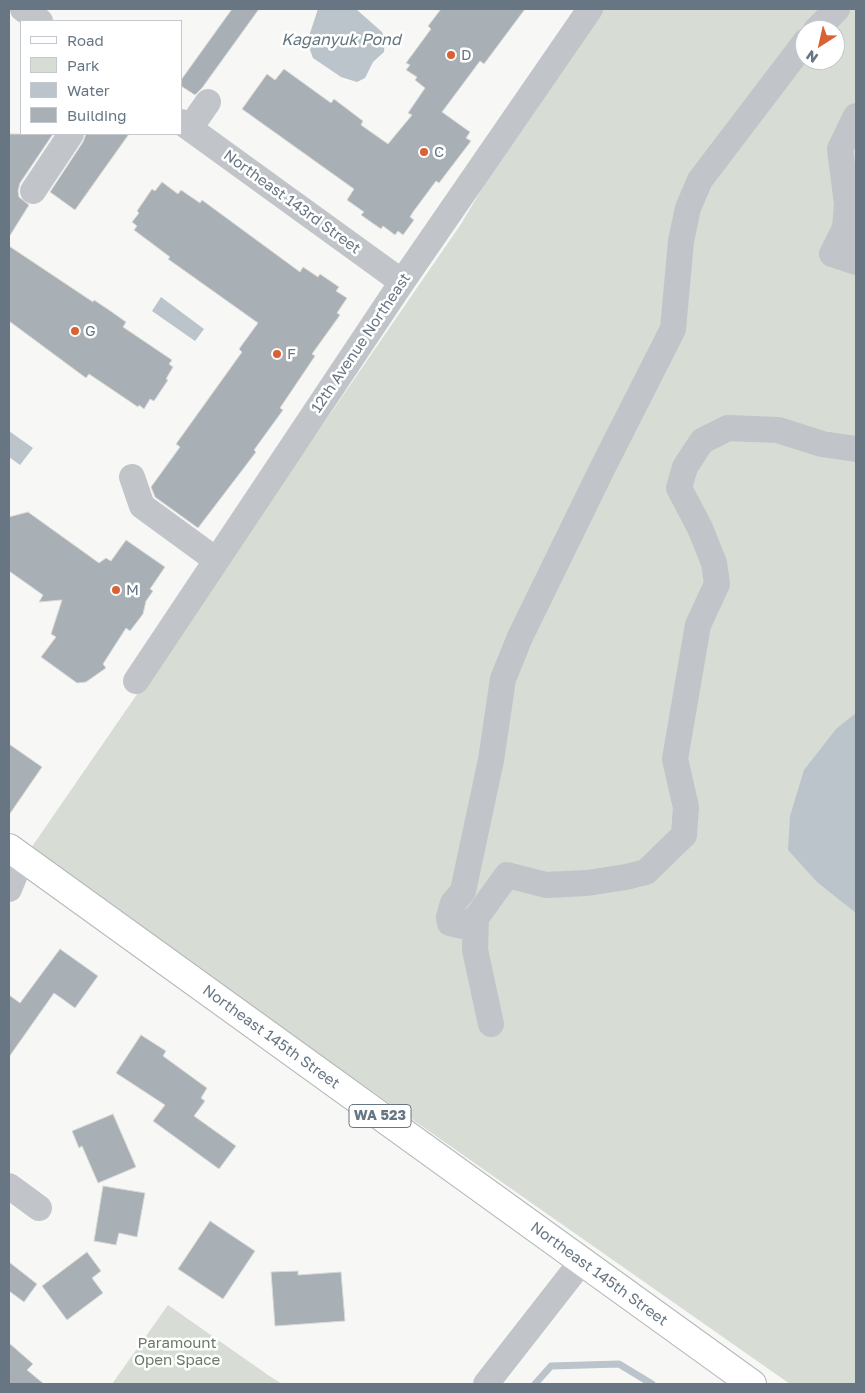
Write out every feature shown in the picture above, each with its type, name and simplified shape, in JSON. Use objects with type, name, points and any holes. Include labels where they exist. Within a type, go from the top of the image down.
[{"type":"main road","name":"Northeast 145th Street","points":[[15,853],[752,1384]]},
{"type":"street","points":[[23,9],[39,20]]},
{"type":"street","name":"12th Avenue Northeast","points":[[136,681],[402,282],[590,9]]},
{"type":"street","points":[[826,20],[837,9]]},
{"type":"street","points":[[795,55],[700,180],[688,208],[681,241],[673,329],[602,466],[520,637],[503,679],[491,760],[463,891],[453,903],[449,917],[450,923],[463,926],[476,918],[507,875],[546,885],[588,883],[646,872],[684,835],[686,807],[675,759],[698,624],[717,584],[714,563],[678,488],[685,467],[702,442],[728,428],[778,430],[822,444],[856,449]]},
{"type":"street","points":[[185,125],[208,102]]},
{"type":"street","points":[[856,116],[840,149],[851,239],[832,254],[856,262]]},
{"type":"street","name":"Northeast 143rd Street","points":[[185,125],[402,282]]},
{"type":"street","points":[[33,191],[70,135]]},
{"type":"street","points":[[132,477],[142,506],[216,560]]},
{"type":"street","points":[[9,890],[15,853]]},
{"type":"street","points":[[476,918],[474,950],[491,1024]]},
{"type":"street","points":[[9,1186],[39,1208]]},
{"type":"street","points":[[486,1384],[582,1261]]},
{"type":"green space","points":[[588,9],[856,9],[856,1384],[790,1384],[29,851],[461,224]]},
{"type":"green space","name":"Paramount Open Space","points":[[168,1305],[268,1375],[282,1384],[112,1384]]},
{"type":"water","name":"Kaganyuk Pond","points":[[318,9],[356,9],[382,32],[385,38],[384,52],[373,62],[365,78],[357,82],[341,77],[313,58],[307,42]]},
{"type":"water","points":[[161,297],[204,329],[195,341],[152,311]]},
{"type":"water","points":[[9,431],[33,448],[20,465],[9,457]]},
{"type":"water","points":[[856,713],[856,913],[817,882],[788,850],[790,816],[804,770],[836,729]]},
{"type":"building","points":[[232,9],[259,9],[195,95],[182,87],[182,79]]},
{"type":"building","name":"C","points":[[441,9],[525,9],[484,64],[480,61],[442,112],[470,132],[466,138],[471,141],[439,183],[436,181],[413,212],[410,217],[414,220],[403,235],[398,231],[395,235],[383,226],[381,229],[361,215],[364,212],[347,200],[354,189],[242,109],[267,74],[275,80],[284,69],[331,103],[334,99],[363,121],[361,125],[388,144],[412,115],[408,113],[425,88],[415,80],[417,77],[406,70],[410,65],[406,63],[431,29],[428,26]]},
{"type":"building","points":[[9,134],[52,135],[20,183],[19,197],[29,205],[9,237]]},
{"type":"building","points":[[86,135],[128,135],[75,210],[50,192]]},
{"type":"building","name":"F","points":[[162,182],[178,194],[181,190],[200,203],[202,200],[300,272],[303,267],[318,277],[320,274],[339,287],[336,291],[347,298],[337,313],[340,315],[312,354],[315,356],[280,408],[283,410],[254,450],[256,452],[198,528],[155,497],[151,487],[180,447],[176,444],[242,352],[239,349],[258,323],[168,259],[170,257],[134,230],[137,226],[132,222],[139,213],[137,211],[152,189],[155,191]]},
{"type":"building","name":"G","points":[[9,246],[93,302],[94,300],[109,310],[126,322],[123,327],[172,360],[169,364],[173,367],[166,379],[168,380],[154,401],[150,399],[144,409],[139,405],[138,407],[89,374],[86,378],[9,321]]},
{"type":"building","name":"M","points":[[28,512],[99,563],[106,558],[111,561],[126,540],[165,567],[150,589],[153,591],[146,601],[143,614],[130,631],[126,628],[103,664],[106,668],[86,682],[77,683],[41,657],[56,637],[51,634],[62,600],[39,602],[43,595],[9,571],[9,517]]},
{"type":"building","points":[[9,744],[42,767],[9,815]]},
{"type":"building","points":[[60,949],[98,976],[75,1008],[54,993],[9,1057],[9,995],[20,1003]]},
{"type":"building","points":[[141,1035],[166,1051],[163,1056],[207,1088],[201,1098],[205,1101],[194,1116],[236,1146],[219,1169],[153,1121],[165,1105],[116,1073]]},
{"type":"building","points":[[113,1114],[136,1167],[98,1183],[82,1146],[79,1148],[72,1131]]},
{"type":"building","points":[[103,1186],[145,1193],[137,1237],[119,1233],[116,1245],[94,1241]]},
{"type":"building","points":[[210,1221],[255,1251],[223,1299],[178,1269]]},
{"type":"building","points":[[87,1252],[101,1271],[92,1278],[103,1293],[67,1320],[42,1286]]},
{"type":"building","points":[[9,1262],[37,1284],[24,1302],[9,1291]]},
{"type":"building","points":[[298,1271],[298,1275],[341,1272],[345,1321],[275,1326],[271,1272]]},
{"type":"building","points":[[9,1343],[33,1364],[27,1370],[44,1384],[9,1384]]},
{"type":"waterway","points":[[535,1384],[551,1366],[619,1364],[652,1384]]},
{"type":"place","name":"D","points":[[451,55]]},
{"type":"place","name":"C","points":[[424,152]]},
{"type":"place","name":"G","points":[[75,331]]},
{"type":"place","name":"F","points":[[277,354]]},
{"type":"place","name":"M","points":[[116,590]]}]
